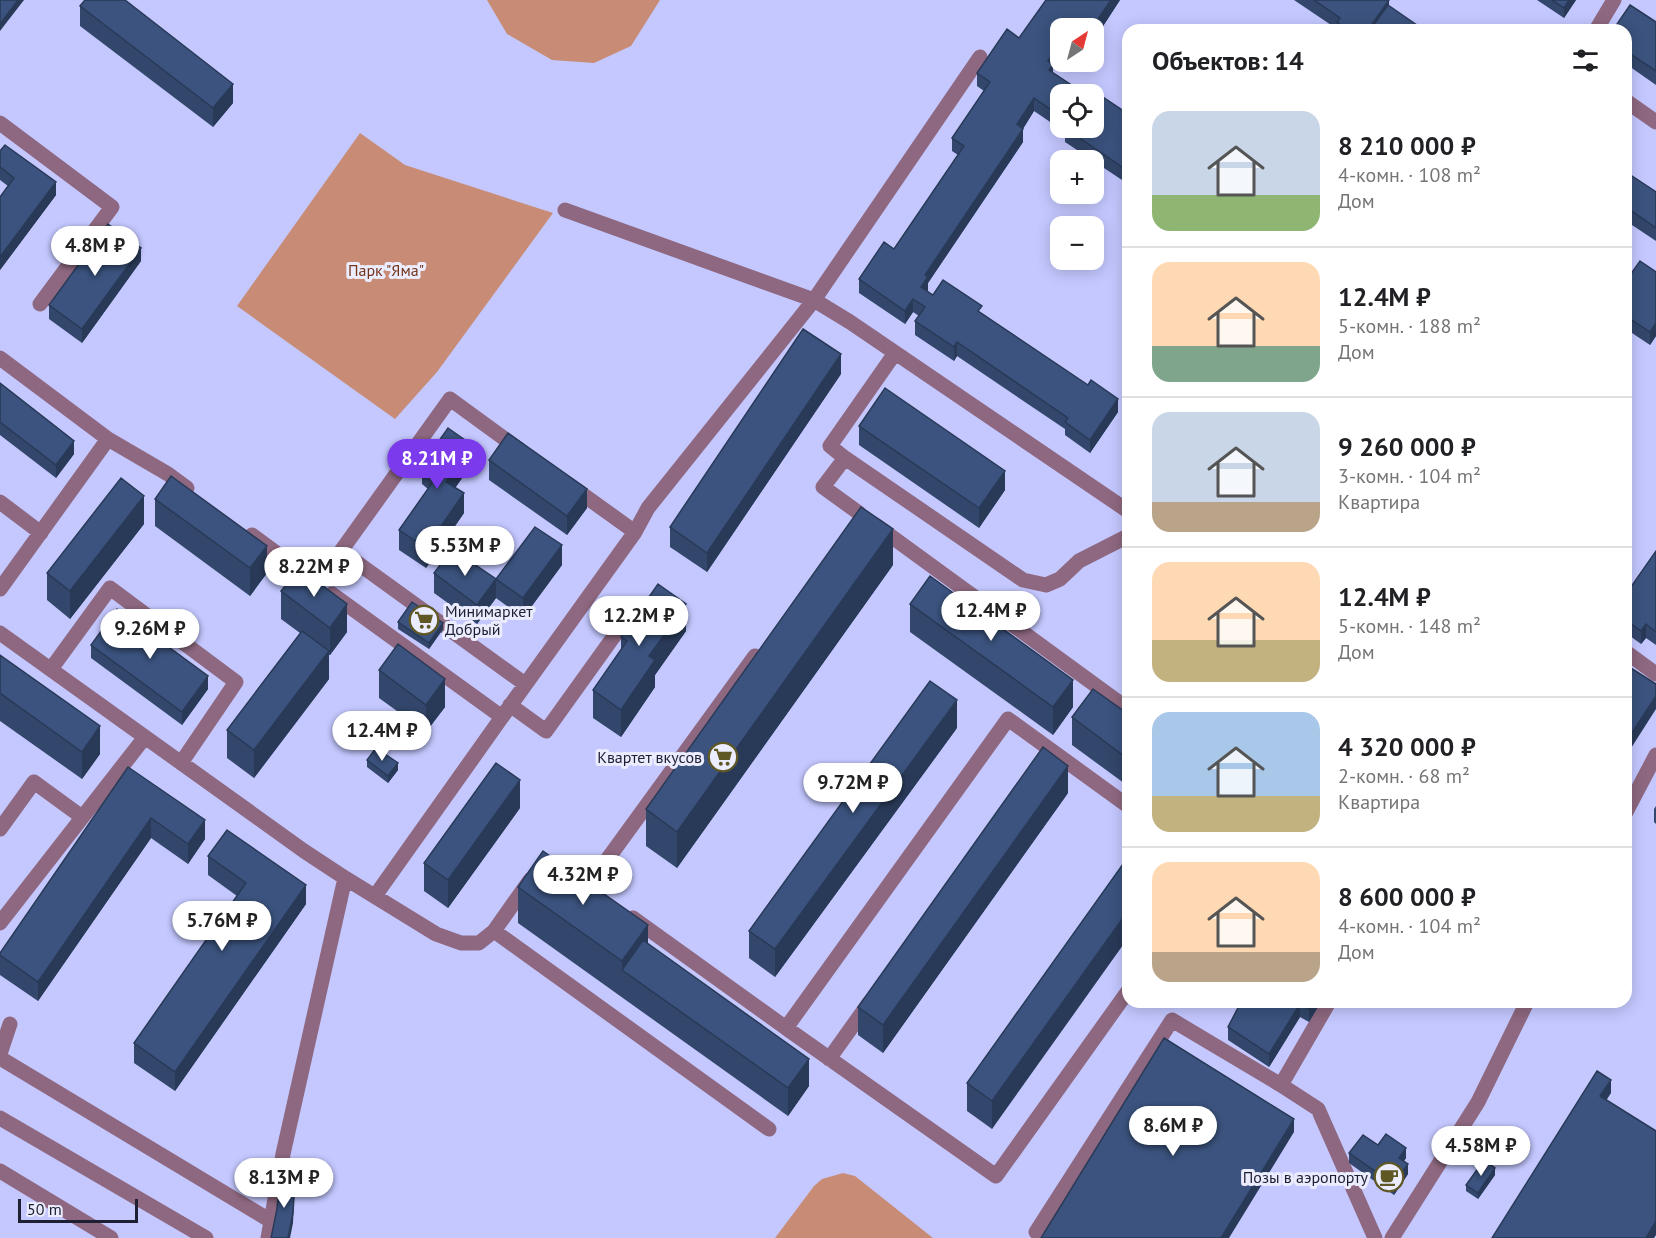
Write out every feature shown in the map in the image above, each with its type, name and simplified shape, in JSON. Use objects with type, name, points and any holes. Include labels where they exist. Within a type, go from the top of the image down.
[{"type":"street","points":[[1600,24],[1614,0]]},
{"type":"street","points":[[375,896],[635,532],[648,508],[814,300],[980,57]]},
{"type":"street","points":[[1632,105],[1656,122]]},
{"type":"street","points":[[0,123],[112,207],[40,304]]},
{"type":"street","points":[[565,210],[814,300],[895,352],[1122,507]]},
{"type":"street","points":[[895,352],[830,446],[1023,580],[1046,585],[1060,579],[1079,561],[1122,539]]},
{"type":"street","points":[[0,358],[108,439],[168,474],[196,494]]},
{"type":"street","points":[[525,684],[341,551],[450,399],[528,455]]},
{"type":"street","points":[[0,589],[108,439]]},
{"type":"street","points":[[845,458],[824,487],[856,518],[1122,705]]},
{"type":"street","points":[[557,476],[635,532]]},
{"type":"street","points":[[0,502],[41,533]]},
{"type":"street","points":[[243,529],[506,711],[546,731],[622,625]]},
{"type":"street","points":[[51,669],[110,588],[236,682],[181,763]]},
{"type":"street","points":[[0,633],[304,851],[436,934],[461,943],[479,943],[494,931],[540,866]]},
{"type":"street","points":[[588,886],[762,647]]},
{"type":"street","points":[[1632,656],[1656,674]]},
{"type":"street","points":[[786,1028],[1008,719],[1046,754],[1122,802]]},
{"type":"street","points":[[0,923],[145,737]]},
{"type":"street","points":[[1632,800],[1656,754]]},
{"type":"street","points":[[0,829],[34,782],[82,817]]},
{"type":"street","points":[[268,1238],[284,1154],[345,878]]},
{"type":"street","points":[[616,906],[996,1176],[1122,999]]},
{"type":"street","points":[[494,931],[769,1129]]},
{"type":"street","points":[[829,1059],[878,991]]},
{"type":"street","points":[[1281,1085],[1326,1008]]},
{"type":"street","points":[[1392,1238],[1478,1102],[1523,1008]]},
{"type":"street","points":[[1036,1232],[1172,1020],[1318,1109],[1375,1238]]},
{"type":"street","points":[[10,1024],[0,1056],[271,1221]]},
{"type":"street","points":[[0,1118],[206,1238]]},
{"type":"street","points":[[0,1171],[111,1238]]},
{"type":"green space","points":[[487,0],[660,0],[631,46],[594,63],[552,60],[507,34]]},
{"type":"green space","name":"Парк \"Яма\"","points":[[360,133],[405,165],[553,213],[437,372],[395,419],[237,306]]},
{"type":"green space","points":[[843,1173],[855,1176],[933,1238],[775,1238],[814,1186],[822,1179]]},
{"type":"building","points":[[0,0],[18,0],[0,24]]},
{"type":"building","points":[[85,0],[125,0],[233,84],[213,108],[80,6]]},
{"type":"building","points":[[1046,0],[1111,0],[1099,18],[1050,18],[1049,70],[1070,84],[1050,84],[1050,109],[1034,98],[1017,124],[1023,129],[925,275],[928,277],[921,287],[933,295],[943,280],[982,306],[978,311],[1088,385],[1091,380],[1118,399],[1090,440],[1065,422],[1068,418],[957,342],[954,347],[915,321],[925,307],[913,299],[905,311],[859,279],[884,242],[894,249],[964,146],[952,138],[990,82],[977,73],[1007,29],[1019,38]]},
{"type":"building","points":[[1314,0],[1389,0],[1372,24],[1340,24],[1337,22],[1340,18]]},
{"type":"building","points":[[1552,0],[1569,0],[1564,8]]},
{"type":"building","points":[[1388,5],[1415,24],[1374,24]]},
{"type":"building","points":[[1630,5],[1656,22],[1656,71],[1632,55],[1632,24],[1617,24]]},
{"type":"building","points":[[1104,98],[1122,110],[1122,167],[1104,155],[1104,150],[1097,150],[1080,138],[1104,138]]},
{"type":"building","points":[[5,145],[56,182],[0,257],[0,197],[14,178],[0,167],[0,151]]},
{"type":"building","points":[[1632,176],[1656,192],[1656,228],[1632,211]]},
{"type":"building","points":[[108,224],[141,248],[82,329],[49,305]]},
{"type":"building","points":[[1640,261],[1656,272],[1656,323],[1650,332],[1632,320],[1632,272]]},
{"type":"building","points":[[803,329],[841,354],[707,553],[670,527]]},
{"type":"building","points":[[0,383],[74,441],[56,465],[0,422]]},
{"type":"building","points":[[885,388],[1005,471],[979,508],[859,426]]},
{"type":"building","points":[[448,428],[472,445],[446,482],[464,493],[426,548],[399,530],[437,476],[422,465]]},
{"type":"building","points":[[508,433],[587,489],[567,516],[489,460]]},
{"type":"building","points":[[171,476],[267,546],[250,568],[155,499]]},
{"type":"building","points":[[121,478],[144,496],[70,591],[47,573]]},
{"type":"building","points":[[861,507],[893,529],[677,832],[646,809]]},
{"type":"building","points":[[535,527],[562,545],[523,598],[496,579]]},
{"type":"building","points":[[452,549],[496,579],[477,605],[434,573]]},
{"type":"building","points":[[1656,551],[1656,632],[1646,624],[1641,631],[1632,624],[1632,585]]},
{"type":"building","points":[[299,568],[347,604],[330,628],[281,591]]},
{"type":"building","points":[[930,576],[1073,680],[1053,707],[910,604]]},
{"type":"building","points":[[658,584],[686,604],[649,656],[655,660],[621,710],[593,690],[627,641],[621,637]]},
{"type":"building","points":[[412,602],[443,623],[429,643],[398,622]]},
{"type":"building","points":[[117,609],[208,676],[182,712],[91,645]]},
{"type":"building","points":[[302,631],[329,651],[254,750],[227,730]]},
{"type":"building","points":[[398,644],[445,679],[426,705],[379,670]]},
{"type":"building","points":[[0,655],[100,726],[82,752],[0,693]]},
{"type":"building","points":[[1632,669],[1656,684],[1656,696],[1632,733]]},
{"type":"building","points":[[930,681],[957,700],[775,949],[749,931]]},
{"type":"building","points":[[1093,689],[1122,710],[1122,754],[1072,717]]},
{"type":"building","points":[[1043,747],[1068,766],[883,1025],[858,1007]]},
{"type":"building","points":[[376,748],[398,763],[388,776],[367,760]]},
{"type":"building","points":[[496,763],[520,780],[448,880],[424,863]]},
{"type":"building","points":[[128,767],[205,820],[188,844],[151,818],[38,982],[0,953]]},
{"type":"building","points":[[227,830],[306,885],[175,1072],[134,1043],[246,883],[208,856]]},
{"type":"building","points":[[543,851],[648,925],[622,961],[518,887]]},
{"type":"building","points":[[1122,865],[1122,919],[992,1101],[967,1083]]},
{"type":"building","points":[[643,940],[809,1059],[788,1088],[622,970]]},
{"type":"building","points":[[1238,1008],[1298,1008],[1269,1054],[1228,1027]]},
{"type":"building","points":[[1164,1038],[1294,1119],[1221,1238],[1041,1238]]},
{"type":"building","points":[[1597,1071],[1611,1080],[1600,1096],[1656,1131],[1656,1221],[1646,1238],[1492,1238]]},
{"type":"building","points":[[1386,1134],[1406,1148],[1399,1158],[1408,1164],[1394,1184],[1349,1153],[1363,1135],[1378,1145]]},
{"type":"building","points":[[1484,1160],[1495,1168],[1478,1193],[1466,1185]]},
{"type":"building","points":[[295,1178],[293,1213],[288,1238],[271,1238],[280,1179]]},
{"type":"place","name":"Минимаркет Добрый","points":[[424,620]]},
{"type":"place","name":"Квартет вкусов","points":[[723,757]]},
{"type":"place","name":"Позы в аэропорту","points":[[1389,1177]]}]
